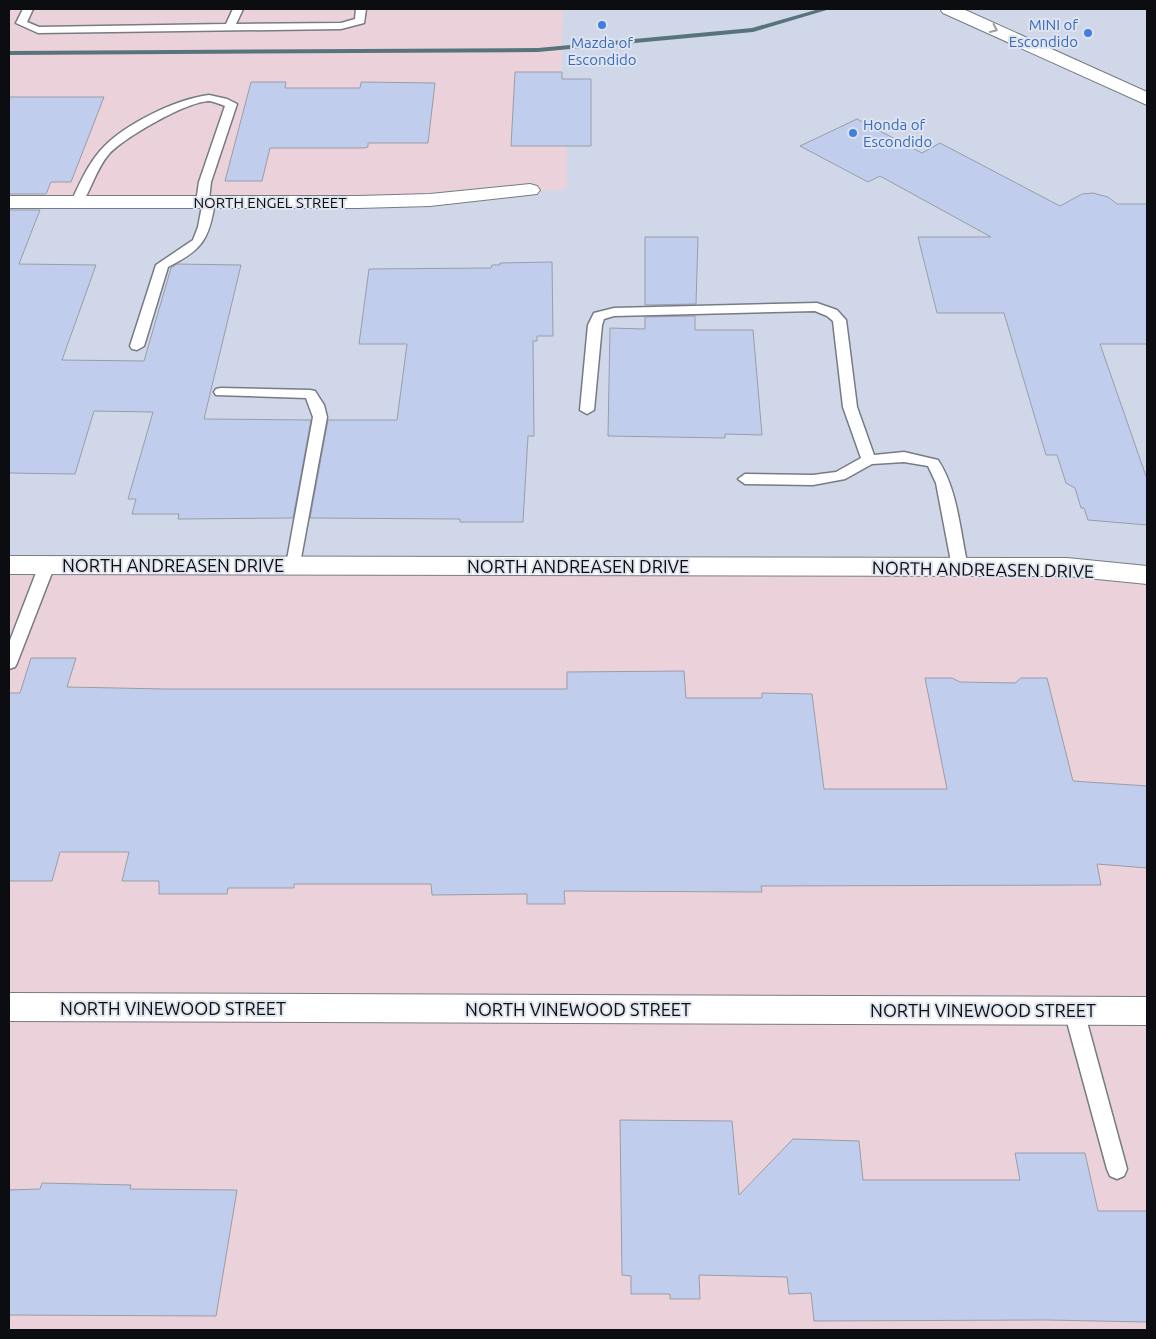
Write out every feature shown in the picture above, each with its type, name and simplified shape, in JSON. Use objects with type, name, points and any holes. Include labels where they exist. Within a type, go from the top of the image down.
[{"type":"street","points":[[949,9],[1147,99]]},
{"type":"street","name":"NORTH ENGEL STREET","points":[[9,202],[430,200],[530,190]]},
{"type":"street","name":"NORTH ANDREASEN DRIVE","points":[[9,565],[1067,567],[1147,575]]},
{"type":"street","name":"NORTH VINEWOOD STREET","points":[[9,1007],[1147,1011]]},
{"type":"lane","points":[[28,9],[21,23],[38,30],[341,26],[360,21],[361,9]]},
{"type":"lane","points":[[230,27],[238,9]]},
{"type":"lane","points":[[77,202],[86,182],[106,150],[146,123],[183,106],[209,98],[231,104],[205,182],[204,233],[193,249],[162,265],[138,346]]},
{"type":"lane","points":[[587,410],[594,326],[599,316],[614,312],[817,307],[832,313],[839,320],[850,407],[868,460]]},
{"type":"lane","points":[[221,392],[310,394],[317,405],[320,417],[294,566]]},
{"type":"lane","points":[[745,479],[813,480],[840,476],[868,460],[904,458],[933,463],[944,484],[960,567]]},
{"type":"lane","points":[[9,663],[47,565]]},
{"type":"lane","points":[[1074,1011],[1117,1169]]},
{"type":"shaded area","points":[[9,9],[563,9],[559,144],[567,145],[567,189],[358,202],[9,202]]},
{"type":"shaded area","points":[[493,9],[1147,9],[1147,575],[1067,567],[9,565],[9,202],[358,202],[559,145],[562,38]]},
{"type":"shaded area","points":[[9,565],[1067,567],[1147,575],[1147,1330],[9,1330]]},
{"type":"building","points":[[515,72],[562,72],[562,79],[591,79],[591,146],[511,146]]},
{"type":"building","points":[[251,82],[286,82],[285,88],[360,88],[361,82],[435,83],[428,143],[368,143],[368,147],[364,148],[270,148],[262,181],[225,181]]},
{"type":"building","points":[[9,97],[104,97],[71,182],[51,182],[46,194],[9,194]]},
{"type":"building","points":[[857,119],[922,153],[940,143],[1060,206],[1082,194],[1093,193],[1108,197],[1117,204],[1147,204],[1147,344],[1100,344],[1147,479],[1147,525],[1088,520],[1084,508],[1081,508],[1075,488],[1066,483],[1057,455],[1046,455],[1004,313],[937,313],[918,237],[991,237],[880,176],[868,182],[800,146]]},
{"type":"building","points":[[9,210],[40,210],[19,264],[96,265],[62,360],[144,361],[171,268],[177,264],[241,265],[204,419],[311,420],[293,518],[178,519],[179,514],[132,514],[136,499],[128,499],[153,412],[94,411],[75,474],[9,473]]},
{"type":"building","points":[[645,237],[698,237],[696,304],[645,305]]},
{"type":"building","points":[[552,262],[553,336],[537,336],[537,341],[533,341],[534,436],[528,436],[523,522],[460,522],[460,519],[310,518],[328,420],[397,420],[407,344],[359,344],[369,269],[491,268],[492,265],[500,265],[500,263]]},
{"type":"building","points":[[695,316],[695,330],[753,330],[762,435],[725,434],[725,438],[608,436],[610,328],[645,329],[645,317]]},
{"type":"building","points":[[31,658],[76,658],[67,687],[166,689],[567,689],[567,672],[684,671],[686,698],[762,698],[762,693],[812,694],[824,789],[947,789],[925,678],[952,678],[960,682],[1015,683],[1021,678],[1047,678],[1073,781],[1147,786],[1147,868],[1097,864],[1101,885],[761,886],[762,892],[564,891],[565,904],[527,904],[527,894],[432,895],[431,884],[294,884],[294,888],[228,888],[227,894],[159,894],[159,881],[122,881],[129,852],[60,852],[52,881],[9,881],[9,693],[20,693]]},
{"type":"building","points":[[620,1120],[732,1121],[739,1195],[793,1139],[859,1141],[863,1180],[1020,1180],[1015,1153],[1085,1153],[1098,1211],[1147,1211],[1147,1322],[1046,1320],[814,1321],[811,1293],[789,1294],[787,1277],[699,1275],[700,1299],[670,1299],[670,1294],[631,1294],[631,1276],[622,1275]]},
{"type":"building","points":[[42,1183],[131,1185],[130,1189],[237,1190],[216,1316],[9,1315],[9,1190],[40,1189]]},
{"type":"waterway","points":[[9,53],[538,50],[753,30],[826,9]]},
{"type":"place","name":"Mazda of Escondido","points":[[602,25]]},
{"type":"place","name":"MINI of Escondido","points":[[1088,33]]},
{"type":"place","name":"Honda of Escondido","points":[[853,133]]}]
